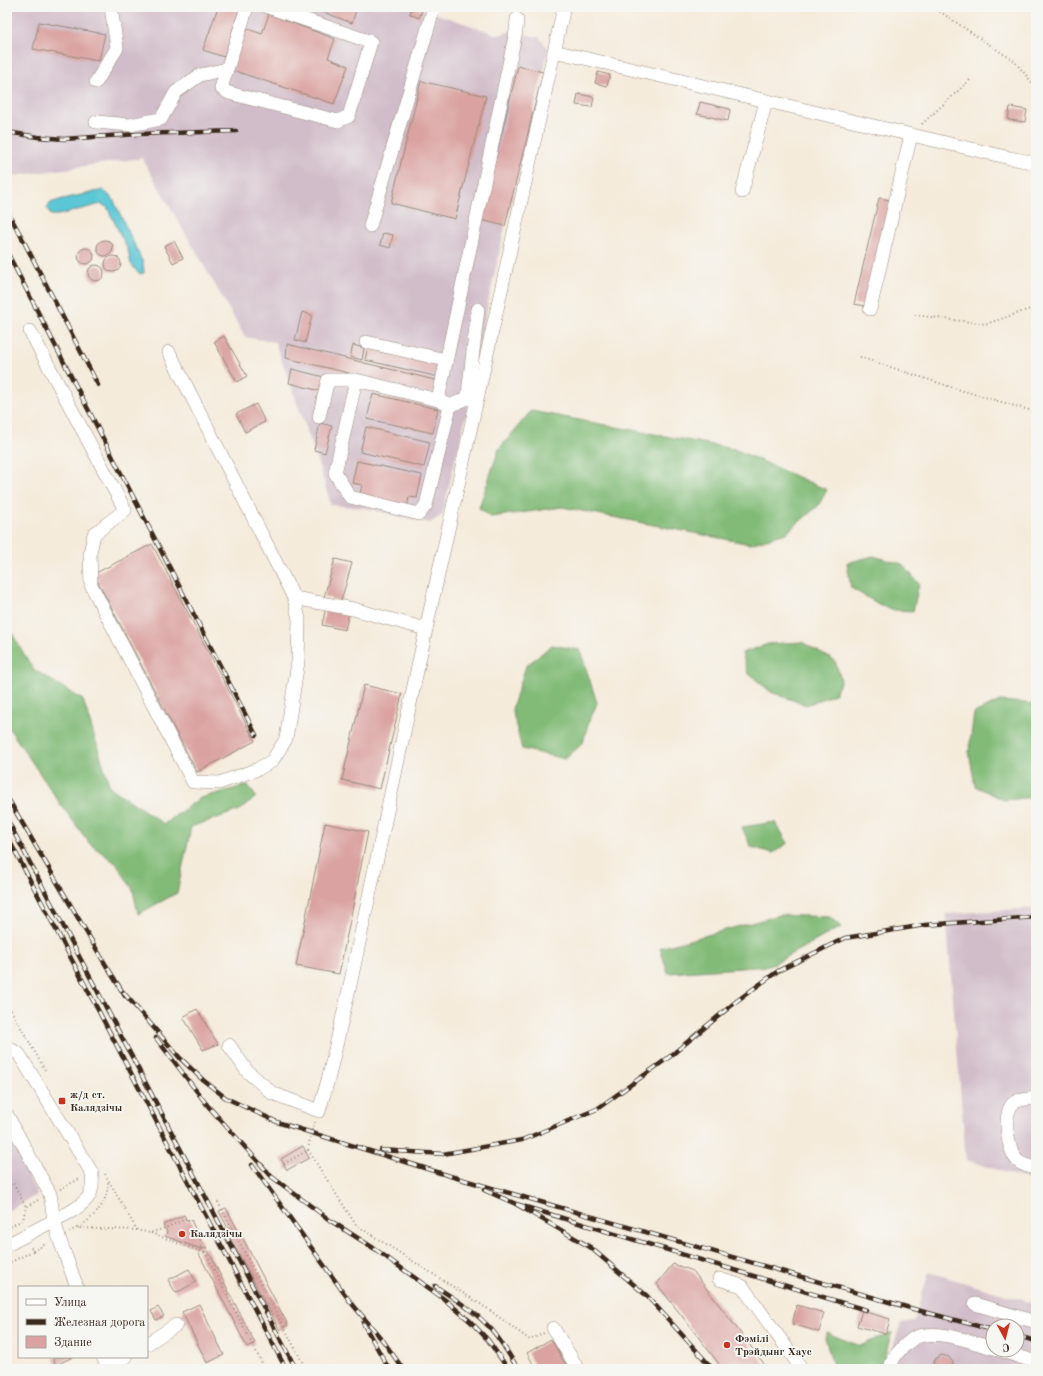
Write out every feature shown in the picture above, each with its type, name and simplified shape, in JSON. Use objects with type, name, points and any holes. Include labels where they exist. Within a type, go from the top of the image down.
[{"type":"street","points":[[96,82],[117,48],[112,7]]},
{"type":"street","points":[[247,7],[221,88],[229,94],[338,121],[349,116],[371,42],[268,7]]},
{"type":"street","points":[[370,226],[434,7]]},
{"type":"street","points":[[229,1045],[247,1071],[272,1093],[319,1111],[328,1080],[352,978],[426,630],[473,398],[564,7]]},
{"type":"street","points":[[356,380],[335,473],[350,497],[419,514],[426,505],[444,403],[446,360],[516,31],[517,19]]},
{"type":"street","points":[[554,51],[1036,163]]},
{"type":"street","points":[[96,122],[130,125],[161,119],[176,92],[200,75],[227,69]]},
{"type":"street","points":[[742,192],[766,101]]},
{"type":"street","points":[[870,309],[911,135]]},
{"type":"street","points":[[473,398],[469,385],[478,309]]},
{"type":"street","points":[[30,331],[125,510],[94,534],[90,553],[91,585],[193,782],[219,783],[258,769],[272,761],[286,739],[298,662],[299,619],[294,598],[169,352]]},
{"type":"street","points":[[366,342],[446,360]]},
{"type":"street","points":[[319,417],[328,380],[356,380],[444,403],[473,398]]},
{"type":"street","points":[[294,598],[353,609],[426,630]]},
{"type":"street","points":[[7,1047],[19,1054],[92,1173],[93,1184],[91,1195],[76,1208],[7,1245]]},
{"type":"street","points":[[1036,1098],[1014,1102],[1008,1110],[1007,1124],[1009,1143],[1012,1152],[1018,1161],[1036,1168]]},
{"type":"street","points":[[7,1116],[50,1194],[54,1220],[59,1238],[77,1286]]},
{"type":"street","points":[[719,1279],[742,1286],[802,1369]]},
{"type":"street","points":[[974,1304],[1036,1322]]},
{"type":"street","points":[[148,1343],[176,1325]]},
{"type":"street","points":[[553,1328],[578,1369]]},
{"type":"street","points":[[890,1369],[890,1365],[896,1353],[915,1338],[945,1335],[985,1346]]},
{"type":"street","points":[[103,1358],[108,1369],[124,1358]]},
{"type":"street","points":[[1024,1358],[1036,1362]]},
{"type":"path","points":[[934,7],[1014,61],[1036,87]]},
{"type":"path","points":[[911,135],[972,78]]},
{"type":"path","points":[[915,315],[986,324],[1036,308]]},
{"type":"path","points":[[860,357],[958,389],[1036,412]]},
{"type":"path","points":[[319,1111],[311,1133],[308,1150],[356,1225],[488,1309],[530,1340],[553,1328]]},
{"type":"path","points":[[284,1164],[308,1150]]},
{"type":"path","points":[[7,1186],[13,1183],[26,1207]]},
{"type":"path","points":[[218,1202],[306,1369]]},
{"type":"path","points":[[151,1233],[186,1219]]},
{"type":"path","points":[[32,1251],[77,1228],[137,1230],[151,1233],[206,1254]]},
{"type":"path","points":[[204,1248],[265,1369]]},
{"type":"shaded area","points":[[7,7],[416,7],[499,35],[511,31],[539,37],[549,49],[505,226],[487,308],[473,383],[465,399],[468,407],[442,515],[430,523],[365,508],[331,505],[314,450],[275,342],[245,337],[142,158],[7,177]]},
{"type":"shaded area","points":[[1036,908],[1036,1182],[966,1160],[946,914]]},
{"type":"shaded area","points":[[7,1133],[37,1195],[7,1211]]},
{"type":"shaded area","points":[[929,1272],[1036,1304],[1036,1369],[885,1369],[901,1323],[915,1321]]},
{"type":"green space","points":[[531,411],[734,449],[827,490],[818,506],[786,533],[750,544],[562,507],[491,517],[479,508],[499,449]]},
{"type":"green space","points":[[873,556],[902,564],[919,584],[913,611],[895,610],[882,606],[851,588],[847,563]]},
{"type":"green space","points":[[7,625],[33,669],[83,700],[110,787],[164,824],[200,798],[248,785],[256,797],[240,810],[191,827],[177,893],[138,914],[133,890],[117,864],[90,844],[59,802],[7,725]]},
{"type":"green space","points":[[802,642],[835,661],[841,680],[835,694],[806,705],[771,692],[748,673],[742,653],[768,644]]},
{"type":"green space","points":[[552,645],[580,650],[597,703],[587,727],[583,743],[565,759],[522,749],[512,709],[526,666]]},
{"type":"green space","points":[[1000,701],[1036,704],[1036,797],[1004,800],[975,786],[969,751],[974,713]]},
{"type":"green space","points":[[775,822],[788,843],[773,853],[751,847],[742,827]]},
{"type":"green space","points":[[780,915],[830,917],[841,927],[769,966],[668,973],[660,948]]},
{"type":"green space","points":[[892,1332],[881,1369],[834,1369],[825,1338],[827,1333],[860,1346]]},
{"type":"water","points":[[103,190],[113,199],[143,263],[144,273],[139,274],[131,264],[128,250],[107,207],[101,204],[58,215],[51,215],[47,208],[50,203]]},
{"type":"building","points":[[218,7],[240,7],[224,57],[203,50]]},
{"type":"building","points":[[310,7],[357,7],[352,23]]},
{"type":"building","points":[[412,7],[422,11],[419,18],[410,14]]},
{"type":"building","points":[[269,14],[335,39],[328,58],[348,66],[334,104],[232,70],[245,28],[262,34]]},
{"type":"building","points":[[39,22],[105,34],[99,61],[33,49]]},
{"type":"building","points":[[518,66],[543,72],[505,226],[481,220]]},
{"type":"building","points":[[598,72],[610,75],[607,86],[595,83]]},
{"type":"building","points":[[421,81],[486,96],[455,219],[391,203]]},
{"type":"building","points":[[578,94],[594,97],[592,107],[576,105]]},
{"type":"building","points":[[700,102],[730,109],[728,121],[697,114]]},
{"type":"building","points":[[1010,107],[1027,110],[1025,122],[1008,120]]},
{"type":"building","points":[[879,198],[891,200],[866,306],[854,304]]},
{"type":"building","points":[[383,233],[393,235],[390,248],[380,245]]},
{"type":"building","points":[[102,240],[108,240],[113,245],[111,254],[108,256],[102,256],[97,251],[97,245]]},
{"type":"building","points":[[174,241],[183,258],[173,263],[164,246]]},
{"type":"building","points":[[83,248],[89,248],[94,253],[92,262],[89,264],[83,264],[78,259],[78,253]]},
{"type":"building","points":[[110,256],[116,256],[121,261],[119,270],[116,272],[110,272],[105,267],[105,261]]},
{"type":"building","points":[[93,265],[99,265],[104,270],[102,279],[99,281],[93,281],[88,276],[88,270]]},
{"type":"building","points":[[302,312],[312,315],[305,343],[295,340]]},
{"type":"building","points":[[224,336],[247,376],[237,382],[214,342]]},
{"type":"building","points":[[287,344],[439,381],[436,394],[286,358]]},
{"type":"building","points":[[353,345],[364,348],[362,360],[350,357]]},
{"type":"building","points":[[368,347],[443,364],[439,377],[365,360]]},
{"type":"building","points":[[292,369],[324,377],[320,391],[289,383]]},
{"type":"building","points":[[373,394],[438,409],[433,433],[367,419]]},
{"type":"building","points":[[256,404],[265,422],[245,432],[236,414]]},
{"type":"building","points":[[320,423],[332,426],[325,453],[314,450]]},
{"type":"building","points":[[366,427],[430,442],[424,467],[360,452]]},
{"type":"building","points":[[357,461],[422,475],[417,498],[409,497],[407,508],[359,498],[362,485],[352,483]]},
{"type":"building","points":[[152,544],[255,741],[197,772],[94,574]]},
{"type":"building","points":[[335,559],[352,563],[341,601],[324,597]]},
{"type":"building","points":[[326,607],[349,612],[345,630],[322,625]]},
{"type":"building","points":[[364,685],[402,694],[380,789],[342,780]]},
{"type":"building","points":[[325,823],[368,832],[339,974],[296,966]]},
{"type":"building","points":[[197,1009],[218,1044],[203,1050],[183,1017]]},
{"type":"building","points":[[303,1146],[309,1158],[287,1170],[281,1159]]},
{"type":"building","points":[[226,1208],[239,1232],[232,1236],[219,1211]]},
{"type":"building","name":"Калядзічы","points":[[184,1215],[187,1221],[191,1220],[202,1243],[201,1249],[165,1236],[167,1232],[163,1225]]},
{"type":"building","points":[[240,1233],[288,1325],[280,1330],[230,1238]]},
{"type":"building","points":[[206,1247],[255,1343],[247,1347],[198,1252]]},
{"type":"building","points":[[673,1264],[693,1271],[768,1369],[723,1369],[657,1284]]},
{"type":"building","points":[[189,1269],[196,1282],[176,1293],[168,1280]]},
{"type":"building","points":[[199,1304],[224,1355],[207,1363],[182,1312]]},
{"type":"building","points":[[797,1305],[824,1313],[819,1332],[792,1324]]},
{"type":"building","points":[[158,1307],[164,1316],[156,1320],[151,1311]]},
{"type":"building","points":[[862,1311],[890,1319],[886,1334],[857,1326]]},
{"type":"building","points":[[551,1339],[568,1369],[536,1369],[527,1353]]},
{"type":"building","points":[[942,1355],[949,1357],[953,1362],[953,1369],[933,1369],[934,1361]]},
{"type":"building","points":[[53,1358],[71,1358],[56,1365]]},
{"type":"railway","points":[[7,132],[64,139],[138,134],[236,131]]},
{"type":"railway","points":[[7,211],[98,385]]},
{"type":"railway","points":[[7,252],[256,735]]},
{"type":"railway","points":[[7,797],[125,996]]},
{"type":"railway","points":[[7,819],[296,1369]]},
{"type":"railway","points":[[7,836],[286,1369]]},
{"type":"railway","points":[[381,1150],[443,1154],[522,1140],[597,1109],[668,1058],[738,1000],[778,971],[845,938],[925,925],[1036,917]]},
{"type":"railway","points":[[123,992],[180,1058],[203,1080],[226,1098],[277,1122],[450,1176],[917,1310],[985,1328]]},
{"type":"railway","points":[[156,1038],[208,1106],[272,1177],[331,1221],[375,1249],[444,1299],[470,1321],[488,1340],[508,1369]]},
{"type":"railway","points":[[252,1165],[349,1300],[384,1342],[403,1369]]},
{"type":"railway","points":[[484,1190],[516,1204],[590,1247],[647,1296],[713,1369]]},
{"type":"railway","points":[[516,1204],[866,1310]]},
{"type":"railway","points":[[435,1286],[465,1306],[486,1323],[506,1349],[518,1369]]},
{"type":"railway","points":[[363,1323],[389,1369]]},
{"type":"railway","points":[[1025,1338],[1036,1341]]},
{"type":"place","name":"ж/д ст. Калядзічы","points":[[62,1101]]},
{"type":"place","name":"Калядзічы","points":[[182,1234]]},
{"type":"place","name":"Фэмілі Трэйдынг Хаус","points":[[727,1345]]}]
